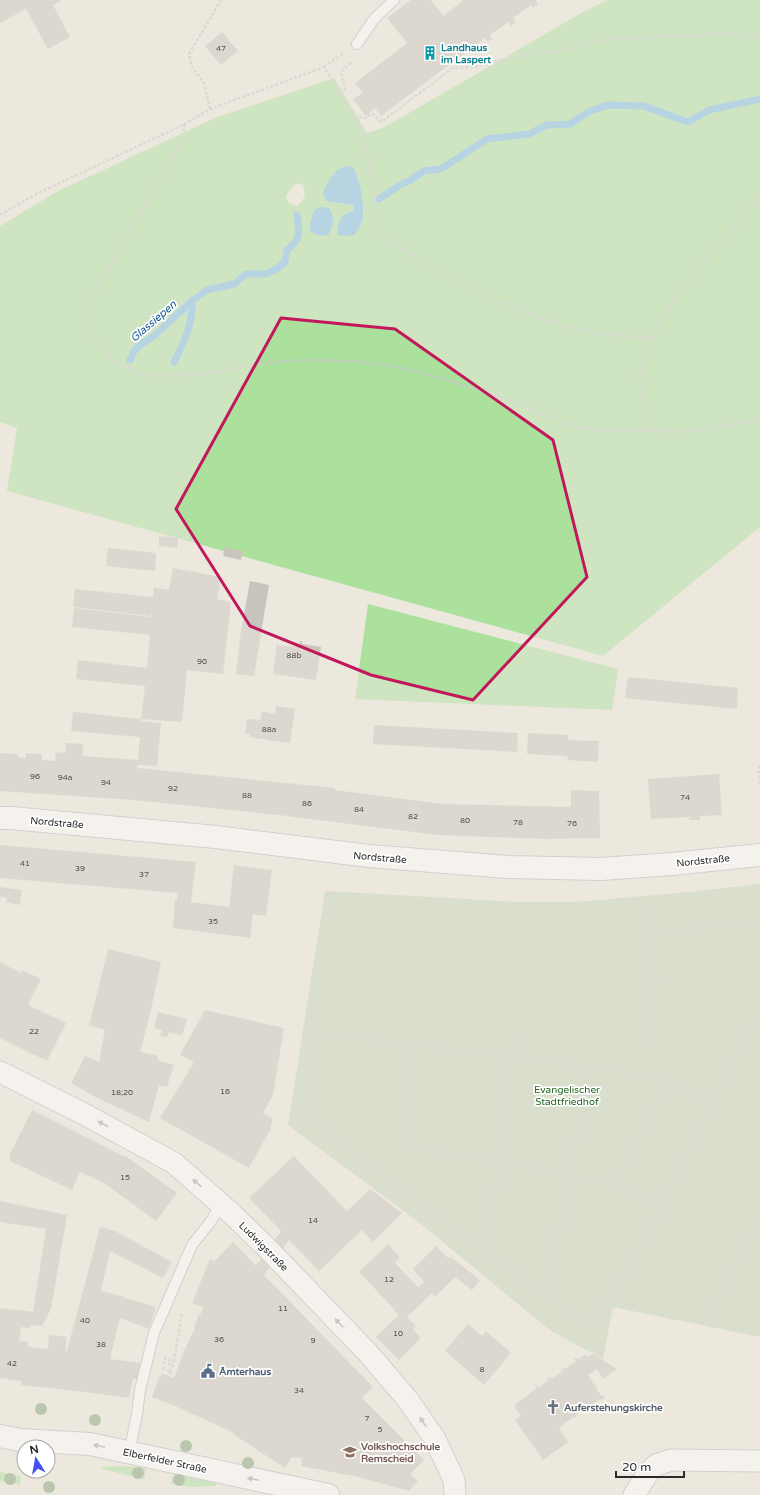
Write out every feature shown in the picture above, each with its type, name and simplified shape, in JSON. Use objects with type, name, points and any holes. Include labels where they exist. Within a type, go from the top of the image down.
[{"type":"street","name":"Nordstraße","points":[[0,818],[216,838],[369,856],[508,867],[601,869],[672,864],[760,854]]},
{"type":"street","name":"Ludwigstraße","points":[[0,1072],[84,1114],[174,1163],[221,1204],[368,1353],[408,1400],[435,1438],[454,1480],[455,1495]]},
{"type":"street","name":"Elberfelder Straße","points":[[0,1436],[20,1440],[90,1444],[328,1495]]},
{"type":"street","points":[[634,1495],[648,1473],[656,1465],[671,1460],[760,1461]]},
{"type":"lane","points":[[357,44],[374,19],[394,0]]},
{"type":"lane","points":[[129,1453],[140,1390],[154,1333],[192,1245],[211,1221],[221,1204]]},
{"type":"path","points":[[210,109],[204,83],[192,67],[189,54],[221,0]]},
{"type":"path","points":[[354,116],[366,118],[372,113],[381,122],[453,68],[472,67],[528,54],[558,51],[613,38],[694,36],[721,33],[760,36]]},
{"type":"path","points":[[0,215],[36,194],[185,124],[210,109],[324,67],[357,44]]},
{"type":"path","points":[[342,95],[345,88],[341,72],[356,58],[357,44]]},
{"type":"path","points":[[324,67],[342,95],[366,140],[380,234],[385,240],[441,273],[492,299],[539,318],[587,332],[651,338]]},
{"type":"path","points":[[185,124],[181,142],[90,300],[88,314],[91,332],[110,359],[129,369],[145,375],[165,376],[203,374],[265,363],[296,361],[353,361],[394,366],[441,378],[498,396],[572,426],[588,429],[623,432],[648,430],[675,432],[706,430],[760,419]]},
{"type":"path","points":[[648,430],[639,377],[643,358],[660,319],[701,266],[760,195]]},
{"type":"path","points":[[760,766],[758,770],[760,785]]},
{"type":"path","points":[[647,907],[649,925],[646,941],[656,978],[650,1047]]},
{"type":"path","points":[[647,933],[756,922],[760,920]]},
{"type":"path","points":[[318,1003],[305,1081],[306,1100],[317,1121],[344,1145],[568,1311],[586,1321],[594,1321],[600,1311],[604,1299],[611,1301],[662,1207],[735,1057],[760,1015]]},
{"type":"path","points":[[488,1252],[515,1030]]},
{"type":"path","points":[[325,1033],[512,1056],[650,1076],[712,1104]]},
{"type":"path","points":[[409,1043],[402,1149],[478,1156],[480,1159],[499,1163],[524,1165],[568,1174],[616,1186],[662,1207]]},
{"type":"path","points":[[547,1295],[568,1174],[589,1067]]},
{"type":"path","points":[[616,1186],[667,1083]]},
{"type":"path","points":[[702,1325],[760,1220]]},
{"type":"path","points":[[163,1357],[174,1361],[182,1312]]},
{"type":"path","points":[[162,1361],[173,1365],[169,1376]]},
{"type":"path","points":[[159,1367],[171,1372]]},
{"type":"highlighted area","points":[[281,318],[395,329],[553,440],[587,577],[473,700],[371,675],[250,626],[176,509]]},
{"type":"green space","points":[[607,0],[760,0],[760,527],[603,656],[7,491],[17,428],[0,422],[0,226],[58,191],[215,118],[334,78],[367,133],[383,128],[585,11]],"holes":[[[358,175],[363,217],[346,213],[352,211],[354,208],[352,205],[336,203]],[[298,183],[303,185],[305,194],[297,206],[290,203],[286,197],[292,187]]]},
{"type":"green space","points":[[368,604],[618,669],[612,710],[355,699]]},
{"type":"green space","name":"Evangelischer Stadtfriedhof","points":[[760,884],[760,1337],[613,1307],[603,1359],[551,1331],[416,1220],[288,1125],[325,891],[518,902],[577,902]]},
{"type":"green space","points":[[121,1466],[146,1468],[144,1479],[102,1469],[103,1467]]},
{"type":"green space","points":[[0,1472],[16,1475],[16,1479],[21,1479],[20,1485],[0,1481]]},
{"type":"green space","points":[[174,1474],[216,1484],[215,1486],[191,1487],[171,1484]]},
{"type":"water","points":[[346,166],[353,167],[358,178],[362,198],[363,219],[354,235],[345,236],[338,235],[340,220],[345,214],[352,211],[354,208],[352,205],[327,201],[323,194],[326,185],[335,173]]},
{"type":"water","points":[[320,207],[329,208],[333,218],[332,228],[328,235],[323,236],[310,230],[310,223],[314,210]]},
{"type":"building","points":[[0,0],[62,0],[53,5],[70,37],[48,49],[26,9],[0,23]]},
{"type":"building","name":"Landhaus im Laspert","points":[[411,0],[431,0],[443,16],[464,0],[537,0],[536,1],[538,4],[533,8],[531,5],[513,18],[516,23],[511,26],[508,22],[490,35],[492,39],[488,42],[485,38],[381,116],[375,108],[366,116],[353,99],[363,93],[355,83],[407,43],[387,18]]},
{"type":"building","points":[[222,32],[238,51],[221,65],[205,46]]},
{"type":"building","points":[[159,536],[178,538],[177,548],[159,546]]},
{"type":"building","points":[[225,547],[243,551],[241,560],[223,556]]},
{"type":"building","points":[[108,548],[156,553],[155,571],[106,566]]},
{"type":"building","points":[[173,568],[221,577],[217,599],[231,602],[223,674],[187,670],[182,722],[141,719],[145,686],[76,679],[78,660],[147,668],[150,635],[72,627],[74,608],[152,617],[152,612],[151,616],[73,607],[75,589],[153,597],[154,587],[169,590]]},
{"type":"building","points":[[250,581],[269,585],[254,676],[236,674],[241,631]]},
{"type":"building","points":[[300,641],[302,641],[302,644],[321,647],[316,680],[273,674],[277,643],[278,645],[295,647],[296,643],[300,644]]},
{"type":"building","points":[[628,677],[738,688],[737,709],[625,698]]},
{"type":"building","points":[[276,706],[295,709],[290,743],[249,737],[250,734],[245,733],[247,719],[260,720],[262,711],[275,714]]},
{"type":"building","points":[[73,712],[141,719],[141,721],[161,723],[157,766],[137,765],[137,768],[335,788],[335,790],[442,804],[571,807],[571,790],[599,791],[600,838],[545,839],[438,835],[279,815],[134,800],[0,791],[0,753],[18,754],[18,757],[26,758],[26,753],[42,754],[42,760],[55,761],[56,752],[65,753],[66,743],[83,744],[82,756],[138,760],[140,737],[71,731]]},
{"type":"building","points":[[374,725],[518,733],[517,752],[373,744]]},
{"type":"building","points":[[528,733],[568,735],[568,740],[599,741],[598,762],[567,760],[568,756],[527,754]]},
{"type":"building","points":[[719,774],[722,815],[700,816],[700,820],[689,820],[689,817],[651,819],[648,779]]},
{"type":"building","points":[[0,845],[196,862],[191,902],[229,907],[234,865],[272,870],[266,916],[253,914],[250,938],[173,928],[175,900],[177,900],[178,893],[0,878]]},
{"type":"building","points":[[0,887],[22,890],[20,905],[6,902],[7,898],[1,896],[0,900]]},
{"type":"building","points":[[108,949],[161,962],[140,1052],[158,1056],[157,1060],[174,1065],[167,1087],[159,1085],[149,1122],[97,1098],[71,1083],[85,1056],[99,1062],[105,1030],[89,1025]]},
{"type":"building","points":[[0,962],[21,973],[22,970],[41,979],[28,1005],[66,1023],[47,1061],[0,1038]]},
{"type":"building","points":[[205,1010],[284,1028],[273,1095],[263,1113],[273,1118],[270,1130],[249,1168],[160,1118],[193,1064],[193,1062],[180,1055]]},
{"type":"building","points":[[158,1012],[187,1019],[182,1035],[169,1032],[167,1037],[160,1036],[162,1030],[154,1029]]},
{"type":"building","points":[[32,1110],[123,1156],[124,1155],[177,1193],[156,1221],[104,1183],[80,1172],[72,1190],[10,1161],[10,1154]]},
{"type":"building","points":[[294,1156],[347,1211],[370,1189],[402,1213],[373,1242],[362,1230],[319,1271],[289,1240],[264,1275],[373,1387],[362,1398],[424,1460],[410,1474],[418,1481],[409,1491],[358,1477],[301,1466],[302,1458],[292,1457],[285,1468],[233,1434],[234,1433],[152,1397],[159,1377],[160,1378],[162,1373],[174,1378],[184,1351],[195,1328],[194,1327],[199,1314],[200,1315],[204,1307],[192,1303],[210,1259],[215,1261],[233,1242],[256,1266],[281,1231],[249,1198]]},
{"type":"building","points":[[0,1201],[67,1215],[51,1309],[42,1326],[31,1325],[30,1328],[21,1327],[19,1341],[28,1342],[28,1347],[48,1349],[49,1335],[67,1337],[65,1351],[67,1351],[100,1227],[115,1231],[172,1262],[163,1278],[110,1251],[101,1291],[156,1307],[149,1329],[120,1318],[110,1359],[141,1363],[138,1379],[133,1379],[129,1398],[21,1385],[21,1381],[0,1378],[0,1308],[33,1312],[46,1229],[0,1222]]},
{"type":"building","points":[[388,1244],[400,1258],[395,1263],[418,1287],[424,1282],[413,1269],[436,1246],[448,1258],[451,1257],[480,1280],[472,1290],[455,1277],[435,1297],[432,1293],[407,1317],[416,1326],[413,1329],[421,1338],[399,1360],[376,1337],[399,1315],[359,1272]]},
{"type":"building","points":[[468,1324],[482,1336],[486,1331],[511,1353],[484,1385],[445,1351]]},
{"type":"building","name":"Auferstehungskirche","points":[[586,1354],[587,1357],[593,1354],[617,1369],[603,1379],[597,1369],[588,1375],[596,1385],[595,1386],[601,1396],[603,1395],[604,1398],[576,1415],[577,1417],[574,1417],[563,1424],[564,1426],[559,1428],[568,1442],[543,1460],[515,1420],[521,1416],[514,1405],[536,1389],[535,1388],[537,1386],[538,1388],[549,1380],[548,1379],[550,1377],[551,1379],[563,1371],[561,1369],[564,1369],[576,1362],[574,1359],[579,1359]]},
{"type":"waterway","name":"Glassiepen","points":[[379,199],[424,171],[441,169],[487,139],[529,134],[547,125],[570,124],[590,111],[602,107],[610,105],[644,106],[688,122],[709,110],[760,99]]},
{"type":"waterway","name":"Glassiepen","points":[[130,360],[134,351],[139,346],[155,335],[192,301],[207,290],[234,284],[246,274],[266,274],[278,268],[285,262],[287,250],[292,246],[297,238],[297,215]]},
{"type":"waterway","name":"Glassiepen","points":[[174,362],[187,333],[191,317],[192,301]]},
{"type":"place","name":"Landhaus im Laspert","points":[[430,53]]},
{"type":"place","name":"Ämterhaus","points":[[208,1371]]},
{"type":"place","name":"Auferstehungskirche","points":[[553,1407]]},
{"type":"place","name":"Volkshochschule Remscheid","points":[[350,1452]]}]
